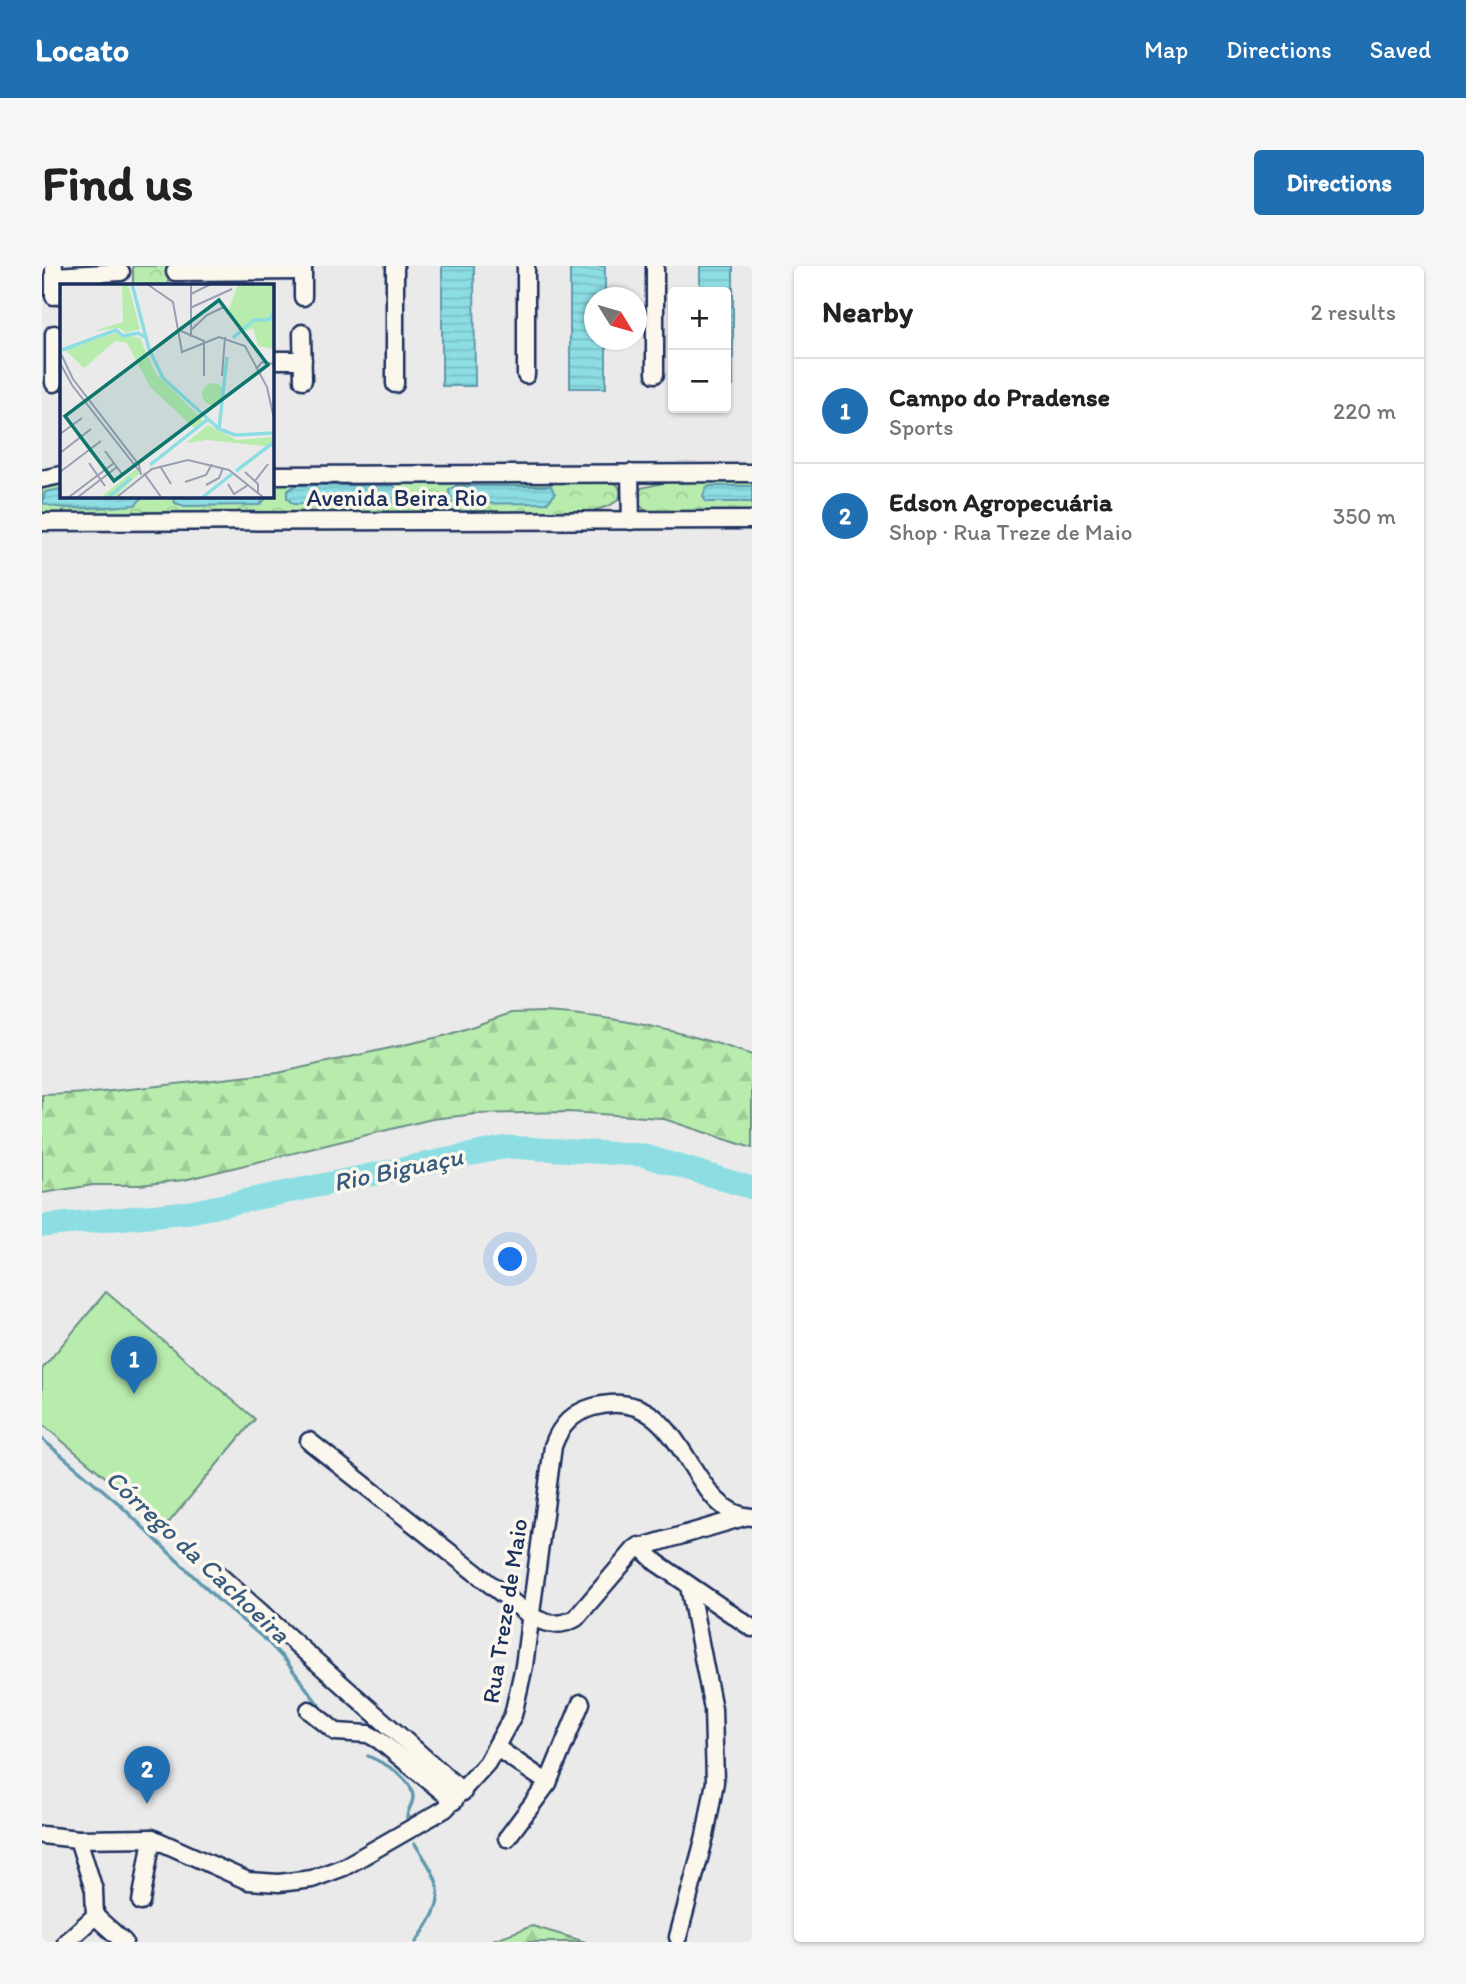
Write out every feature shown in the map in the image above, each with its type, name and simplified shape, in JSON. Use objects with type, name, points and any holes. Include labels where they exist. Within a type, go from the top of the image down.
[{"type":"street","points":[[395,266],[395,384]]},
{"type":"street","points":[[526,266],[526,375]]},
{"type":"street","points":[[655,266],[655,374]]},
{"type":"street","points":[[175,274],[303,268],[303,297]]},
{"type":"street","points":[[54,296],[54,271],[121,274]]},
{"type":"street","points":[[302,333],[303,380]]},
{"type":"street","points":[[54,334],[58,360],[54,383]]},
{"type":"street","points":[[273,360],[303,360]]},
{"type":"street","name":"Avenida Beira Rio","points":[[273,475],[752,472]]},
{"type":"street","points":[[630,473],[631,521]]},
{"type":"street","points":[[42,479],[60,475]]},
{"type":"street","name":"Avenida Beira Rio","points":[[42,522],[752,520]]},
{"type":"street","name":"Rua Treze de Maio","points":[[42,1835],[78,1839],[152,1838],[248,1881],[296,1882],[344,1867],[436,1816],[458,1796],[497,1748],[517,1700],[553,1447],[562,1426],[583,1410],[605,1404],[626,1404],[652,1415],[675,1440],[719,1504],[748,1517]]},
{"type":"street","points":[[309,1441],[529,1615],[558,1625],[576,1618],[639,1546],[748,1517]]},
{"type":"street","points":[[639,1546],[657,1563],[752,1628]]},
{"type":"street","points":[[212,1569],[458,1796]]},
{"type":"street","points":[[678,1937],[705,1836],[715,1782],[713,1709],[696,1636],[689,1586]]},
{"type":"street","points":[[507,1838],[548,1783],[581,1703]]},
{"type":"street","points":[[309,1710],[336,1732],[368,1734],[379,1740],[458,1796]]},
{"type":"street","points":[[497,1748],[548,1783]]},
{"type":"street","points":[[141,1902],[152,1838]]},
{"type":"street","points":[[78,1839],[94,1890],[95,1916],[124,1942]]},
{"type":"street","points":[[66,1942],[95,1916]]},
{"type":"green space","points":[[133,266],[169,266],[168,284],[133,284]]},
{"type":"green space","points":[[601,479],[617,485],[620,496],[611,505],[578,515],[42,518],[42,486],[60,483],[60,497],[273,497],[273,482]]},
{"type":"green space","points":[[752,480],[752,511],[646,511],[637,503],[641,488],[667,482]]},
{"type":"green space","points":[[545,1012],[650,1026],[752,1055],[752,1148],[661,1118],[568,1112],[476,1114],[432,1119],[184,1180],[139,1185],[93,1185],[42,1193],[42,1095],[93,1093],[278,1073],[448,1035],[511,1013]]},
{"type":"green space","points":[[106,1292],[255,1419],[165,1527],[42,1424],[42,1369]]},
{"type":"green space","points":[[532,1926],[586,1942],[487,1942]]},
{"type":"water","points":[[442,266],[474,266],[475,386],[442,386]]},
{"type":"water","points":[[570,266],[605,266],[605,287],[584,287],[584,350],[606,350],[606,388],[570,388]]},
{"type":"water","points":[[700,266],[733,266],[733,386],[731,287],[700,287]]},
{"type":"water","points":[[296,485],[394,486],[402,495],[399,501],[390,505],[293,504],[287,498],[287,491]]},
{"type":"water","points":[[456,486],[551,486],[555,494],[547,503],[456,504],[450,502],[449,490]]},
{"type":"water","points":[[752,486],[752,502],[706,502],[703,496],[706,488]]},
{"type":"water","points":[[60,489],[60,497],[141,499],[135,505],[62,508],[43,503],[45,492]]},
{"type":"water","points":[[174,497],[268,497],[259,505],[184,506],[175,503]]},
{"type":"waterway","name":"Rio Biguaçu","points":[[42,1226],[190,1212],[507,1147],[642,1155],[752,1188]]},
{"type":"waterway","name":"Córrego da Cachoeira","points":[[42,1439],[116,1501],[217,1599],[267,1641],[286,1661],[321,1708]]},
{"type":"waterway","name":"Córrego da Cachoeira","points":[[368,1756],[396,1772],[408,1783],[413,1797],[407,1818]]},
{"type":"waterway","name":"Córrego da Cachoeira","points":[[415,1844],[432,1872],[438,1893],[433,1915],[416,1942]]},
{"type":"place","name":"Campo do Pradense","points":[[134,1394]]},
{"type":"place","name":"Edson Agropecuária","points":[[147,1804]]}]
